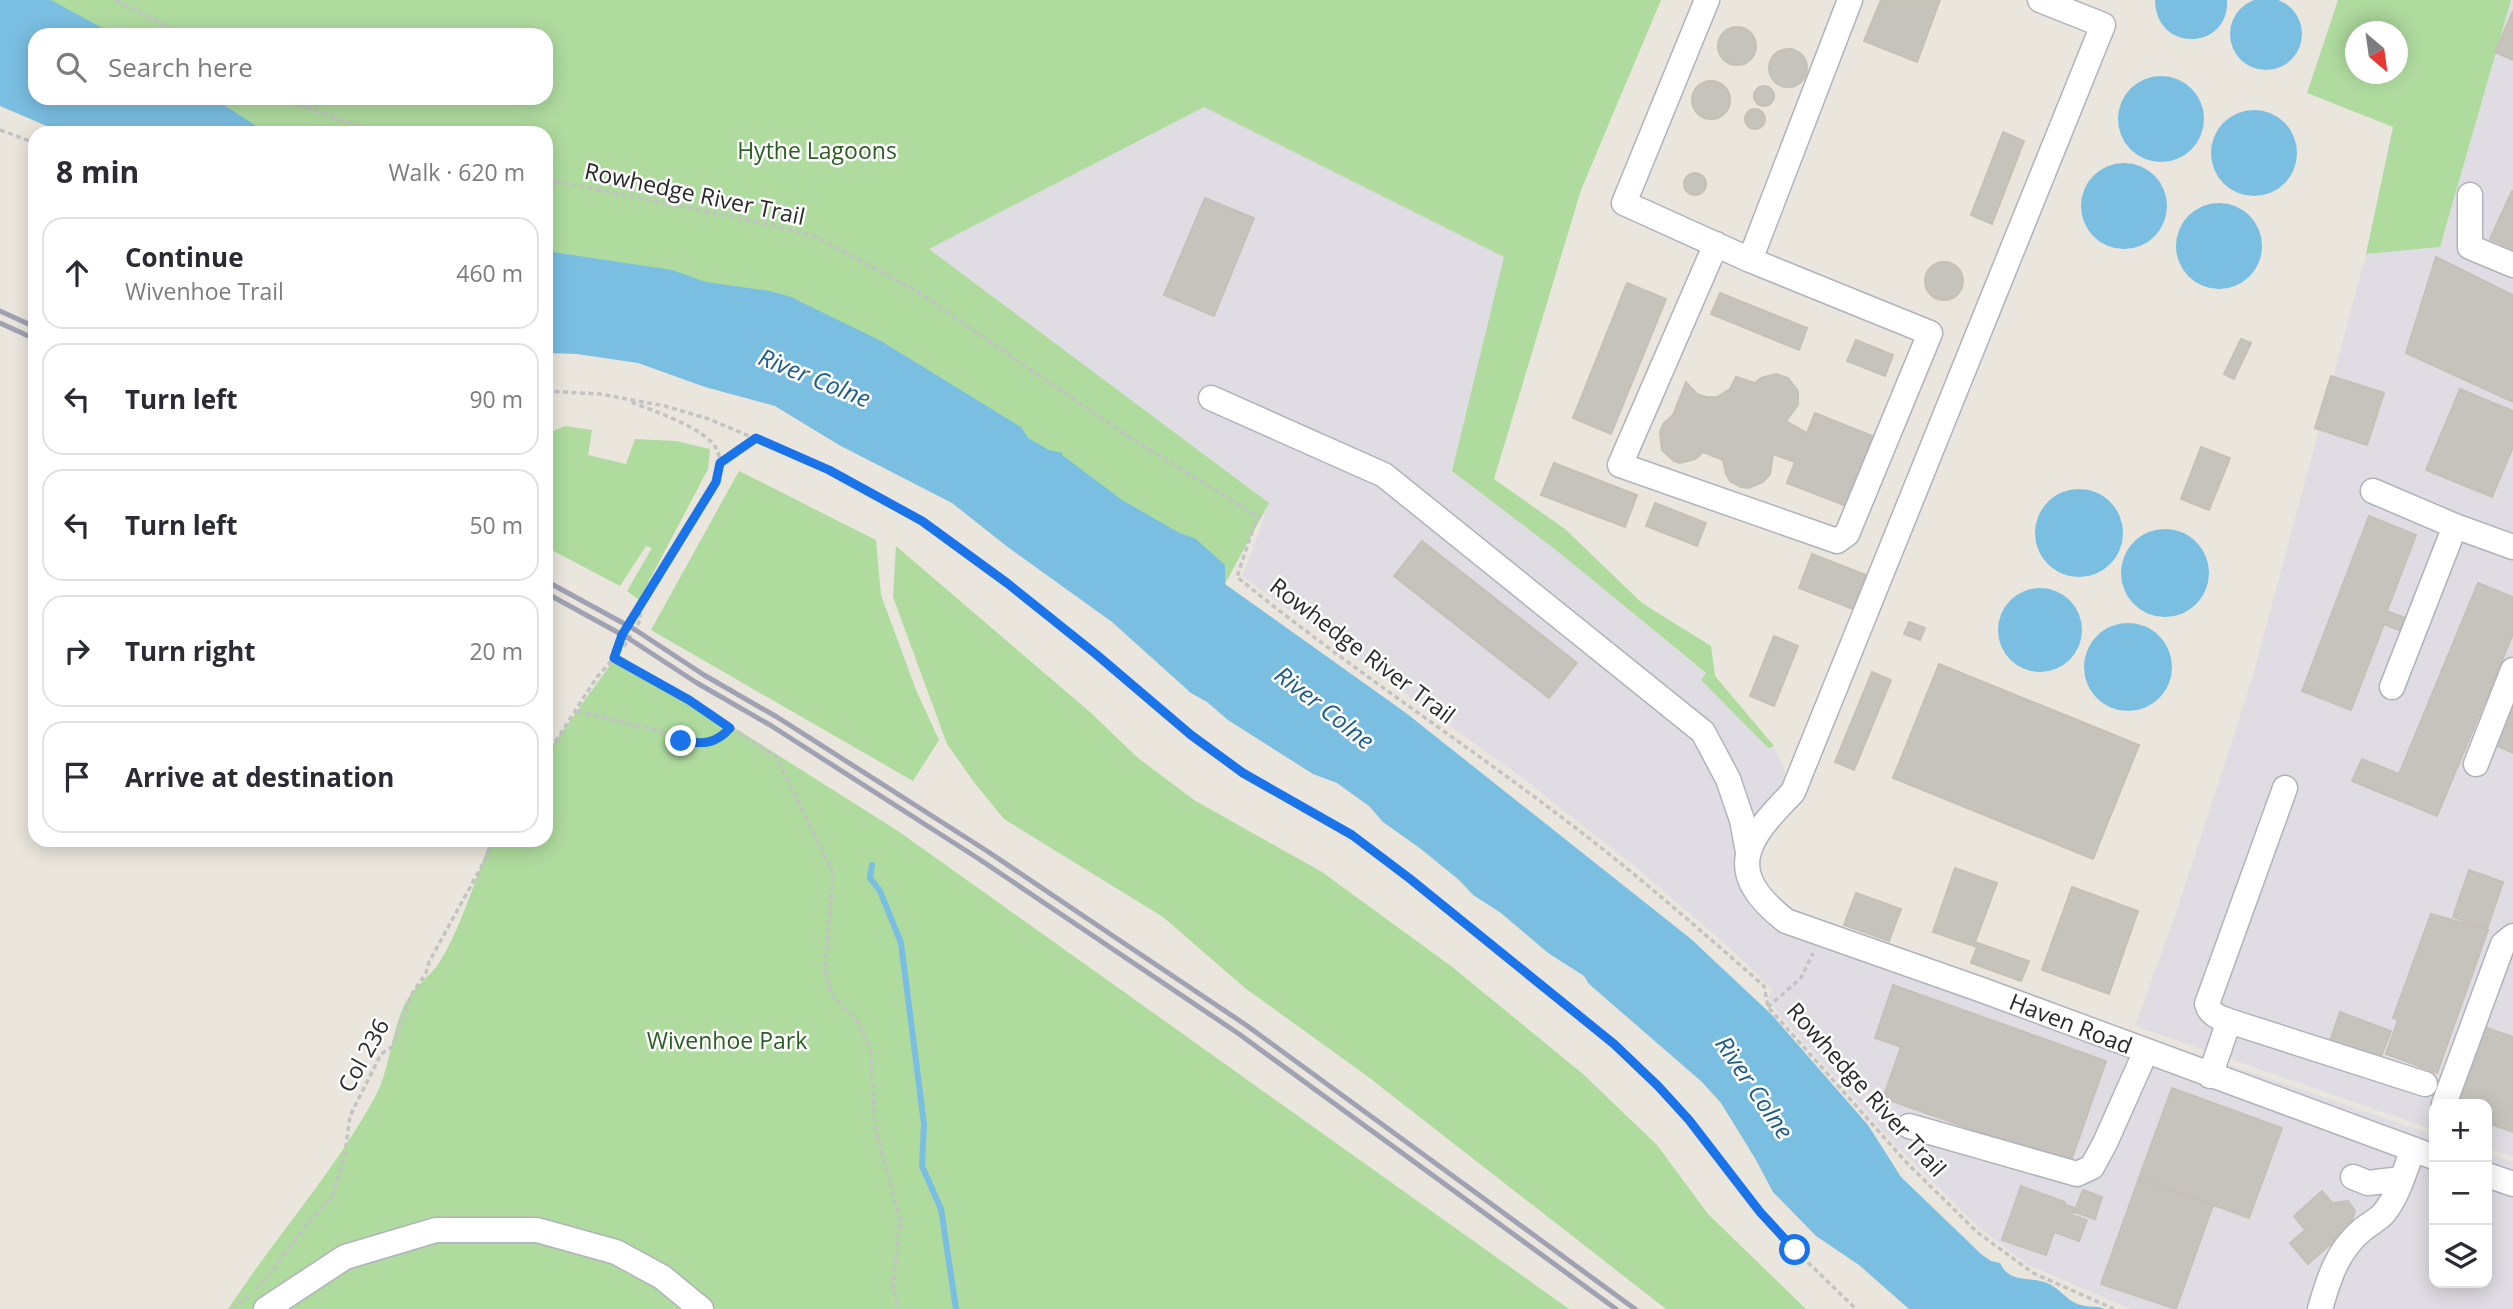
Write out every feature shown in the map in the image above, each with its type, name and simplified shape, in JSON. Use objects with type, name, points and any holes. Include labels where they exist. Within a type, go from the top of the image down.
[{"type":"street","points":[[1707,0],[1624,203],[1716,244],[1750,260],[1930,333],[1847,534],[1837,541],[1620,465],[1716,244]]},
{"type":"street","points":[[1750,260],[1850,0]]},
{"type":"street","points":[[1748,852],[1758,832],[1793,792],[2103,25],[2040,0]]},
{"type":"street","points":[[2470,195],[2470,247],[2513,265]]},
{"type":"street","name":"Haven Road","points":[[1211,398],[1384,475],[1703,732],[1728,779],[1742,820],[1748,852],[1746,863],[1752,881],[1768,907],[1786,921],[2006,999],[2210,1076],[2427,1149]]},
{"type":"street","points":[[2373,491],[2513,547]]},
{"type":"street","points":[[2392,687],[2455,526]]},
{"type":"street","points":[[2476,764],[2513,670]]},
{"type":"street","points":[[2285,788],[2207,1004],[2208,1011],[2229,1021],[2425,1084]]},
{"type":"street","points":[[2446,1099],[2503,944],[2513,936]]},
{"type":"street","points":[[2210,1076],[2229,1021]]},
{"type":"street","points":[[1909,1126],[2077,1174],[2092,1167],[2146,1051]]},
{"type":"street","points":[[2320,1309],[2331,1270],[2341,1253],[2361,1230],[2383,1214],[2401,1179],[2427,1149]]},
{"type":"street","points":[[2353,1177],[2368,1183],[2401,1179]]},
{"type":"street","points":[[2492,1177],[2513,1184]]},
{"type":"street","points":[[266,1309],[345,1257],[436,1230],[537,1230],[616,1252],[662,1277],[701,1309]]},
{"type":"path","points":[[115,0],[170,28]]},
{"type":"path","points":[[301,105],[362,126]]},
{"type":"path","points":[[0,130],[28,140]]},
{"type":"path","name":"Rowhedge River Trail","points":[[553,180],[816,237],[915,290],[1129,438],[1259,517],[1237,577],[1301,629],[1572,825],[1648,884],[1763,986],[1768,1007],[1906,1162],[1977,1232],[2033,1273],[2113,1309]]},
{"type":"path","points":[[553,391],[600,394],[665,406],[709,419],[764,440],[849,480],[922,521],[1007,583],[1191,735],[1243,773],[1352,835],[1409,878],[1614,1044],[1689,1120],[1760,1212],[1856,1309]]},
{"type":"path","points":[[553,746],[597,677],[614,658],[616,651],[622,649],[640,619],[638,609],[716,482],[720,463],[717,448],[701,433],[629,401],[600,394]]},
{"type":"path","points":[[720,463],[756,438],[764,440]]},
{"type":"path","points":[[614,658],[689,700],[777,758],[833,873],[825,970],[831,994],[857,1021],[871,1051],[875,1126],[900,1220],[893,1286],[898,1309]]},
{"type":"path","points":[[577,711],[657,730],[681,741],[705,744],[722,738],[730,728]]},
{"type":"path","name":"Col 236","points":[[233,1309],[267,1278],[307,1224],[332,1197],[344,1160],[350,1116],[355,1104],[381,1054],[392,1047],[412,994],[426,973],[429,962],[490,847]]},
{"type":"path","points":[[1768,1007],[1801,978],[1821,934]]},
{"type":"shaded area","points":[[2513,0],[2513,1157],[2492,1150],[2492,1099],[2429,1099],[2429,1128],[2135,1026],[2176,913],[2252,679],[2366,254],[2440,247]]},
{"type":"shaded area","points":[[1204,106],[1505,257],[1452,471],[1556,550],[1706,674],[1701,680],[1768,748],[1774,746],[1793,792],[1748,852],[1768,907],[2429,1133],[2429,1288],[2492,1288],[2492,1155],[2513,1162],[2513,1309],[2131,1309],[2028,1265],[1977,1226],[1889,1138],[1778,1013],[1768,998],[1773,990],[1729,947],[1632,864],[1521,777],[1242,576],[1268,502],[929,249]]},
{"type":"green space","name":"Hythe Lagoons","points":[[0,0],[1661,0],[1581,190],[1494,479],[1565,529],[1642,603],[1711,646],[1715,676],[1774,746],[1768,748],[1701,680],[1706,673],[1556,550],[1452,471],[1504,257],[1204,107],[929,249],[1269,503],[1225,584],[553,254],[553,126],[236,126],[201,105],[553,105],[553,28],[54,28]]},
{"type":"green space","points":[[2338,0],[2511,0],[2440,247],[2366,254],[2393,127],[2307,93]]},
{"type":"green space","points":[[565,426],[592,430],[588,455],[626,464],[635,439],[676,441],[710,449],[708,469],[639,600],[627,591],[652,548],[646,546],[620,586],[553,551],[553,431]]},
{"type":"green space","points":[[739,471],[876,540],[881,595],[916,690],[939,740],[913,781],[651,630]]},
{"type":"green space","points":[[896,546],[1091,713],[1138,758],[1194,800],[1322,872],[1451,966],[1583,1074],[1657,1145],[1708,1214],[1806,1309],[1666,1309],[1367,1076],[1245,988],[1163,917],[1004,819],[947,744],[893,597]]},
{"type":"green space","name":"Wivenhoe Park","points":[[618,654],[898,831],[1569,1309],[228,1309],[322,1179],[374,1099],[403,1008],[447,950],[488,847],[553,847],[553,744]]},
{"type":"water","points":[[2259,-1],[2273,-1],[2292,8],[2301,27],[2301,41],[2292,60],[2273,69],[2259,69],[2240,60],[2231,41],[2231,27],[2240,8]]},
{"type":"water","points":[[0,0],[51,0],[102,28],[28,28],[28,105],[224,105],[256,126],[47,126],[0,106]]},
{"type":"water","points":[[2155,0],[2227,0],[2225,17],[2217,29],[2206,36],[2192,39],[2179,37],[2167,30],[2159,18]]},
{"type":"water","points":[[2161,76],[2177,80],[2191,89],[2200,103],[2204,119],[2200,135],[2191,149],[2177,158],[2161,162],[2145,158],[2131,149],[2122,135],[2118,119],[2122,103],[2131,89],[2145,80]]},
{"type":"water","points":[[2254,110],[2270,114],[2284,123],[2293,137],[2297,153],[2293,169],[2284,183],[2270,192],[2254,196],[2238,192],[2224,183],[2215,169],[2211,153],[2215,137],[2224,123],[2238,114]]},
{"type":"water","points":[[2124,163],[2140,167],[2154,176],[2163,190],[2167,206],[2163,222],[2154,236],[2140,245],[2124,249],[2108,245],[2094,236],[2085,222],[2081,206],[2085,190],[2094,176],[2108,167]]},
{"type":"water","points":[[2219,203],[2235,207],[2249,216],[2258,230],[2262,246],[2258,262],[2249,276],[2235,285],[2219,289],[2203,285],[2189,276],[2180,262],[2176,246],[2180,230],[2189,216],[2203,207]]},
{"type":"water","name":"River Colne","points":[[553,252],[672,270],[706,282],[770,291],[791,297],[881,341],[1021,427],[1028,438],[1049,450],[1063,453],[1062,455],[1122,500],[1178,532],[1196,539],[1225,565],[1225,584],[1406,713],[1691,939],[1772,1015],[1868,1125],[1901,1177],[1981,1254],[2000,1263],[2008,1274],[2044,1282],[2076,1303],[2104,1309],[1909,1309],[1859,1265],[1816,1236],[1773,1192],[1721,1103],[1702,1082],[1589,984],[1584,976],[1548,953],[1501,913],[1473,895],[1421,849],[1383,822],[1369,806],[1337,783],[1313,774],[1191,693],[1112,622],[952,503],[839,445],[775,406],[705,387],[638,363],[553,353]]},
{"type":"water","points":[[2079,489],[2096,492],[2110,502],[2120,516],[2123,533],[2120,550],[2110,564],[2096,574],[2079,577],[2062,574],[2048,564],[2038,550],[2035,533],[2038,516],[2048,502],[2062,492]]},
{"type":"water","points":[[2165,529],[2182,533],[2196,542],[2205,556],[2209,573],[2205,590],[2196,604],[2182,613],[2165,617],[2148,613],[2134,604],[2125,590],[2121,573],[2125,556],[2134,542],[2148,533]]},
{"type":"water","points":[[2032,588],[2048,588],[2064,595],[2075,606],[2082,622],[2079,646],[2070,660],[2048,672],[2032,672],[2016,665],[2005,654],[1998,638],[1998,622],[2005,606],[2016,595]]},
{"type":"water","points":[[2128,623],[2145,626],[2159,636],[2169,650],[2172,667],[2169,684],[2159,698],[2145,708],[2128,711],[2111,708],[2097,698],[2087,684],[2084,667],[2087,650],[2097,636],[2111,626]]},
{"type":"building","points":[[1881,0],[1940,0],[1917,62],[1864,41]]},
{"type":"building","points":[[2513,11],[2513,60],[2495,52]]},
{"type":"building","points":[[1737,27],[1750,33],[1756,46],[1750,59],[1737,65],[1724,59],[1718,46],[1724,33]]},
{"type":"building","points":[[1788,49],[1801,55],[1807,68],[1801,81],[1788,87],[1775,81],[1769,68],[1775,55]]},
{"type":"building","points":[[1711,81],[1724,87],[1730,100],[1724,113],[1711,119],[1698,113],[1692,100],[1698,87]]},
{"type":"building","points":[[1760,86],[1768,86],[1774,96],[1768,106],[1760,106],[1754,100],[1754,92]]},
{"type":"building","points":[[1751,109],[1759,109],[1765,119],[1759,129],[1751,129],[1745,123],[1745,115]]},
{"type":"building","points":[[2003,132],[2024,141],[1992,224],[1971,215]]},
{"type":"building","points":[[1695,173],[1705,180],[1706,184],[1699,194],[1695,195],[1685,188],[1684,184],[1691,174]]},
{"type":"building","points":[[2513,191],[2513,249],[2490,239]]},
{"type":"building","points":[[1205,198],[1254,218],[1214,316],[1164,295]]},
{"type":"building","points":[[2436,257],[2513,295],[2513,402],[2406,353]]},
{"type":"building","points":[[1944,262],[1958,267],[1963,281],[1958,295],[1944,300],[1930,295],[1925,281],[1930,267]]},
{"type":"building","points":[[1627,283],[1666,299],[1611,434],[1573,418]]},
{"type":"building","points":[[1720,293],[1807,328],[1799,350],[1711,314]]},
{"type":"building","points":[[2241,339],[2251,343],[2234,379],[2224,374]]},
{"type":"building","points":[[1856,340],[1893,355],[1885,376],[1847,361]]},
{"type":"building","points":[[1776,374],[1788,378],[1798,391],[1798,405],[1786,421],[1807,433],[1815,413],[1875,437],[1846,506],[1787,483],[1795,462],[1773,454],[1770,474],[1763,482],[1749,488],[1730,481],[1723,460],[1703,452],[1695,459],[1680,463],[1662,450],[1660,432],[1663,424],[1673,415],[1686,382],[1697,394],[1717,397],[1730,389],[1736,377],[1755,383],[1761,378]]},
{"type":"building","points":[[2331,376],[2384,393],[2367,445],[2315,428]]},
{"type":"building","points":[[2460,389],[2513,411],[2513,447],[2492,497],[2426,470]]},
{"type":"building","points":[[2201,447],[2230,458],[2209,510],[2181,499]]},
{"type":"building","points":[[1554,463],[1637,495],[1625,527],[1541,495]]},
{"type":"building","points":[[1655,503],[1706,523],[1697,546],[1646,526]]},
{"type":"building","points":[[2369,516],[2416,535],[2387,611],[2405,618],[2401,631],[2384,624],[2351,710],[2302,691]]},
{"type":"building","points":[[1422,541],[1577,663],[1549,698],[1394,576]]},
{"type":"building","points":[[1812,554],[1866,575],[1853,609],[1799,588]]},
{"type":"building","points":[[2478,583],[2513,597],[2513,634],[2437,816],[2352,781],[2362,759],[2399,774]]},
{"type":"building","points":[[1909,622],[1925,628],[1920,640],[1904,634]]},
{"type":"building","points":[[1774,636],[1798,646],[1774,706],[1750,696]]},
{"type":"building","points":[[1939,664],[2139,745],[2093,859],[1893,778]]},
{"type":"building","points":[[1872,672],[1891,680],[1854,770],[1835,762]]},
{"type":"building","points":[[2513,695],[2513,753],[2493,744]]},
{"type":"building","points":[[1955,868],[1997,883],[1975,942],[2029,961],[2021,981],[1971,963],[1977,947],[1933,932]]},
{"type":"building","points":[[2469,870],[2503,882],[2487,929],[2453,917]]},
{"type":"building","points":[[2072,887],[2138,911],[2109,994],[2042,970]]},
{"type":"building","points":[[1856,893],[1901,909],[1889,941],[1844,925]]},
{"type":"building","points":[[2431,914],[2488,930],[2437,1073],[2386,1054],[2398,1020],[2393,1018]]},
{"type":"building","points":[[1893,985],[2106,1061],[2070,1164],[1883,1098],[1901,1047],[1875,1038]]},
{"type":"building","points":[[2340,1012],[2391,1031],[2380,1059],[2330,1041]]},
{"type":"building","points":[[2484,1027],[2513,1037],[2513,1132],[2492,1125],[2492,1099],[2459,1099]]},
{"type":"building","points":[[2172,1088],[2282,1128],[2249,1218],[2139,1178]]},
{"type":"building","points":[[2139,1178],[2213,1205],[2176,1309],[2101,1284]]},
{"type":"building","points":[[2021,1186],[2075,1208],[2072,1215],[2087,1220],[2079,1241],[2054,1232],[2046,1255],[2002,1240]]},
{"type":"building","points":[[2083,1190],[2102,1197],[2095,1219],[2074,1212]]},
{"type":"building","points":[[2322,1191],[2332,1203],[2348,1201],[2355,1211],[2350,1227],[2308,1264],[2290,1243],[2305,1230],[2294,1216]]},
{"type":"waterway","points":[[872,865],[870,878],[880,891],[901,943],[924,1124],[922,1166],[941,1209],[956,1309]]},
{"type":"railway","points":[[0,311],[28,324]]},
{"type":"railway","points":[[0,323],[28,336]]},
{"type":"railway","points":[[553,585],[634,629],[987,851],[1246,1025],[1635,1309]]},
{"type":"railway","points":[[553,597],[628,638],[697,683],[770,725],[979,859],[1239,1034],[1616,1309]]},
{"type":"route","points":[[681,741],[705,744],[722,738],[730,728],[689,700],[614,658],[617,646],[656,577],[716,482],[720,463],[756,438],[764,440],[881,496],[922,521],[1007,583],[1191,735],[1243,773],[1352,835],[1409,878],[1614,1044],[1658,1086],[1689,1120],[1760,1212],[1795,1250]]}]
